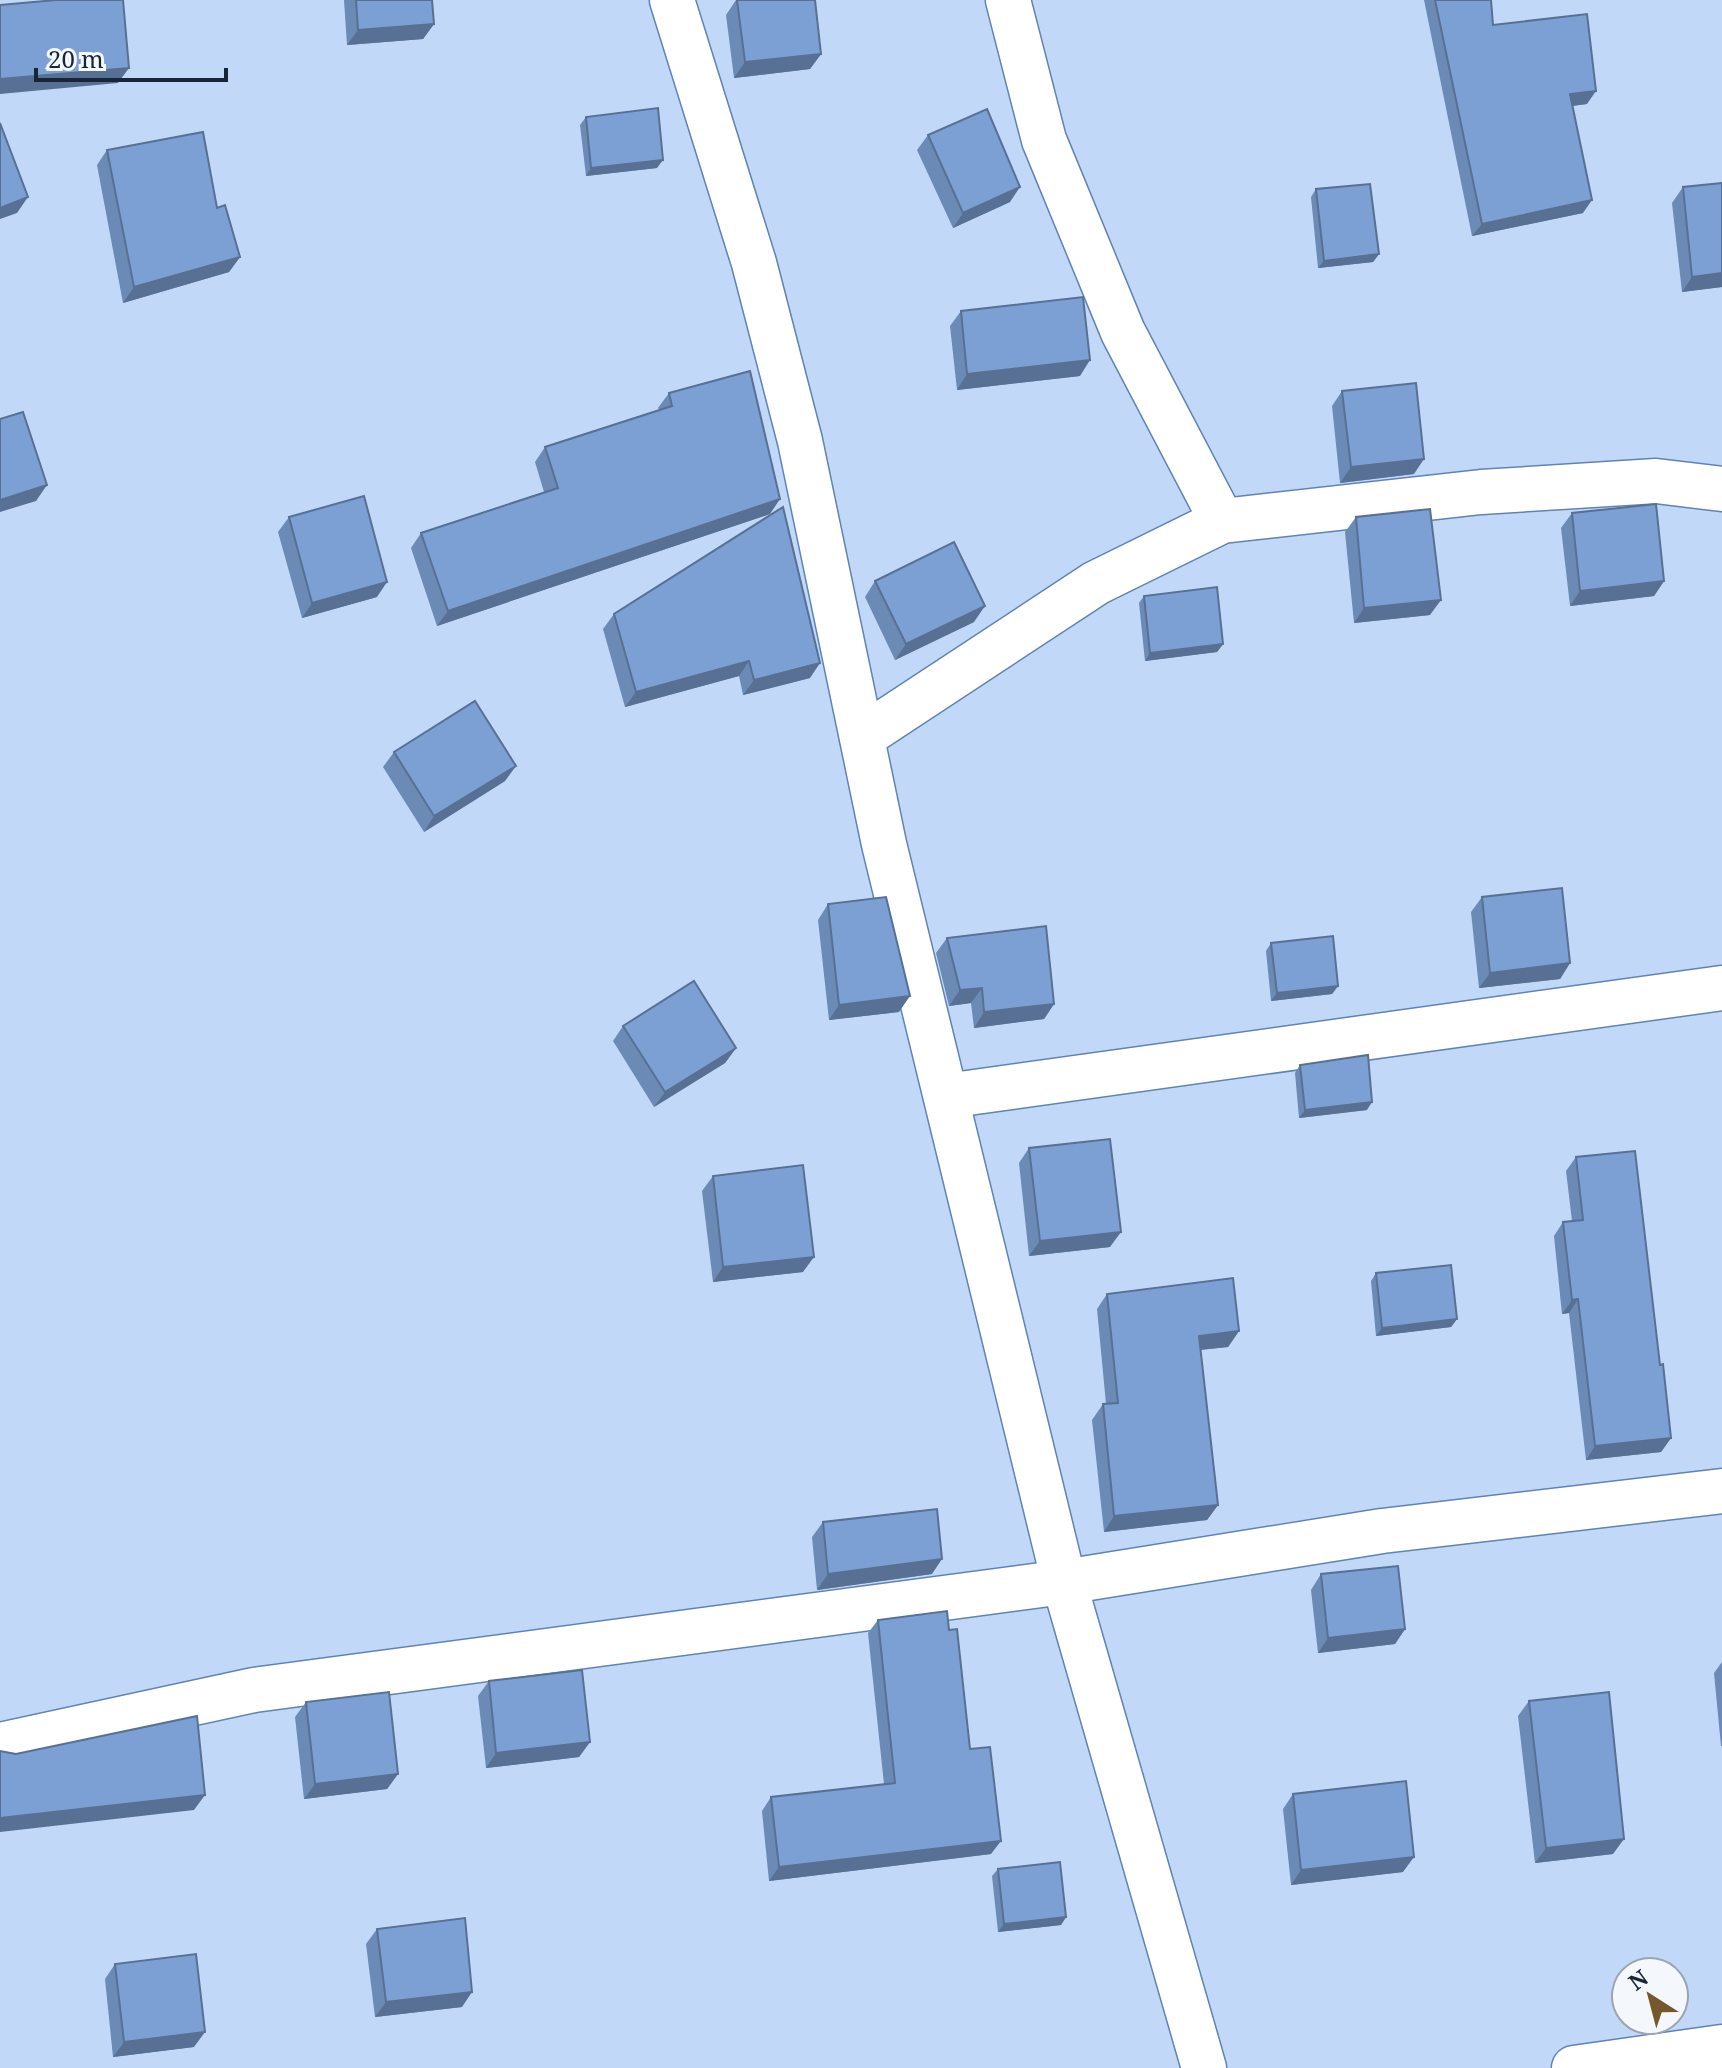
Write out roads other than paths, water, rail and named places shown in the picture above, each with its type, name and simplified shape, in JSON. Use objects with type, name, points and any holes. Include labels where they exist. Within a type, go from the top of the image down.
[{"type":"street","points":[[672,0],[754,263],[800,441],[884,844],[1064,1582],[1204,2068]]},
{"type":"street","points":[[1008,0],[1044,140],[1106,291],[1123,332],[1222,521]]},
{"type":"street","points":[[862,737],[1096,583],[1222,521],[1481,492],[1656,481],[1722,489]]},
{"type":"street","points":[[946,1096],[1722,988]]},
{"type":"street","points":[[0,1745],[254,1690],[1064,1582],[1382,1531],[1722,1491]]},
{"type":"street","points":[[1574,2068],[1722,2047]]}]
